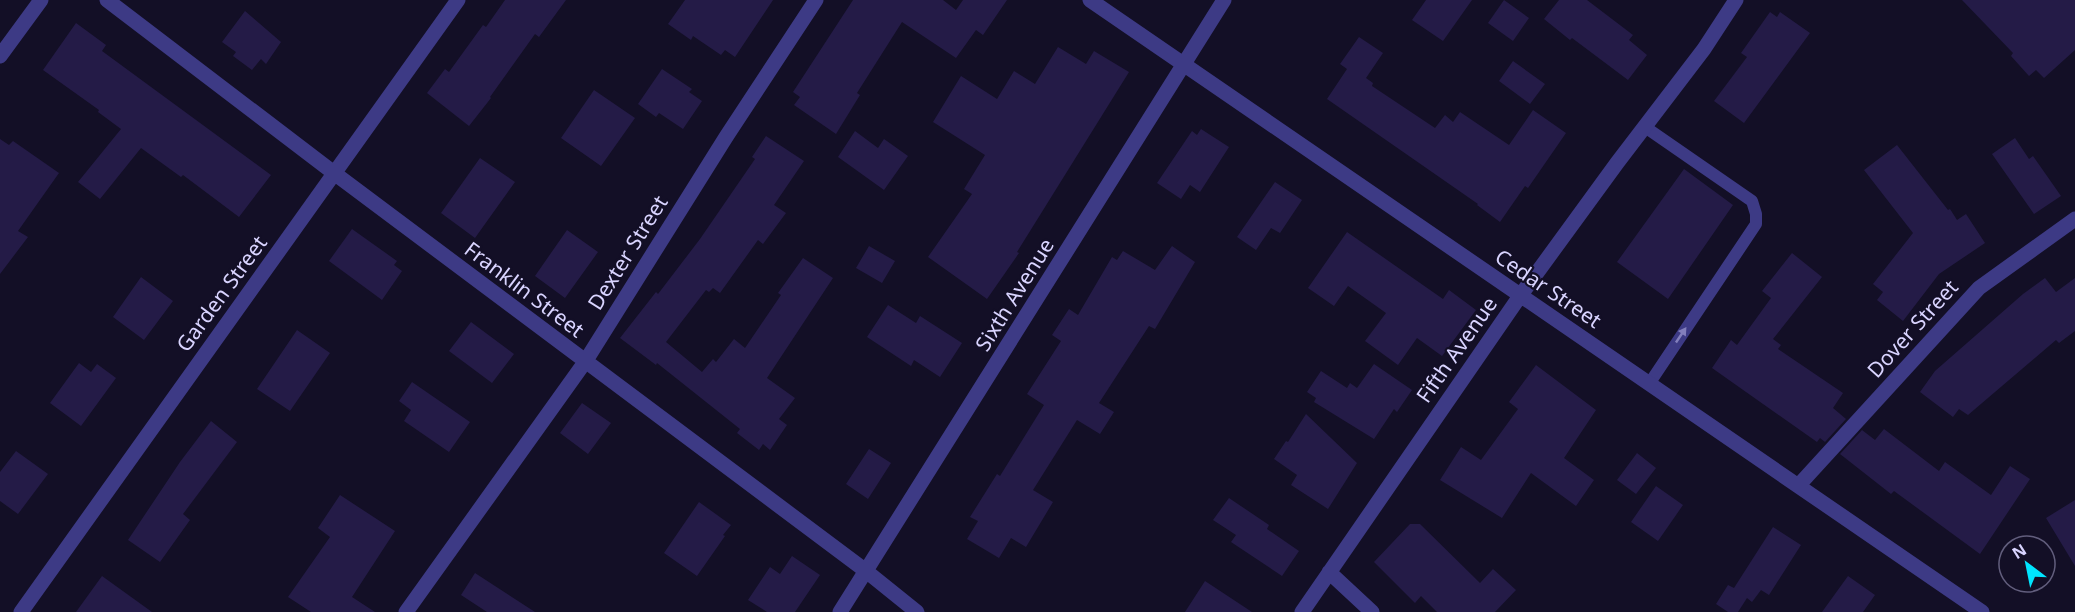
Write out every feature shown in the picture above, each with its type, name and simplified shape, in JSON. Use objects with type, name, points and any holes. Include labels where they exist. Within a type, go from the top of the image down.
[{"type":"street","points":[[0,56],[41,0]]},
{"type":"street","name":"Franklin Street","points":[[107,0],[334,174],[866,571],[917,612]]},
{"type":"street","name":"Garden Street","points":[[21,612],[458,0]]},
{"type":"street","name":"Dexter Street","points":[[406,612],[585,362],[726,137],[816,0]]},
{"type":"street","name":"Cedar Street","points":[[1090,0],[1982,612]]},
{"type":"street","name":"Sixth Avenue","points":[[840,612],[1224,0]]},
{"type":"street","name":"Fifth Avenue","points":[[1302,612],[1520,296],[1704,49],[1736,0]]},
{"type":"street","name":"Dover Street","points":[[1798,486],[1979,288],[2075,219]]},
{"type":"street","points":[[1329,572],[1372,612]]},
{"type":"lane","points":[[1645,127],[1752,201],[1756,224],[1649,384]]},
{"type":"building","points":[[505,0],[566,0],[539,37],[535,34],[469,126],[427,93],[445,69],[449,72],[483,25],[486,27]]},
{"type":"building","points":[[685,0],[773,0],[735,57],[725,50],[721,55],[693,36],[691,40],[668,24]]},
{"type":"building","points":[[853,0],[943,0],[956,10],[963,0],[1007,0],[983,35],[976,30],[956,58],[902,22],[857,93],[860,95],[836,134],[794,105],[800,97],[793,92]]},
{"type":"building","points":[[1426,0],[1472,0],[1443,41],[1412,20]]},
{"type":"building","points":[[1504,0],[1529,18],[1513,41],[1488,23]]},
{"type":"building","points":[[1559,0],[1587,0],[1633,35],[1629,40],[1647,55],[1628,80],[1544,19]]},
{"type":"building","points":[[1962,0],[2075,0],[2075,50],[2044,78],[2036,70],[2029,76],[2011,56],[2013,53]]},
{"type":"building","points":[[245,11],[281,42],[266,64],[261,59],[252,70],[233,56],[236,52],[222,42]]},
{"type":"building","points":[[1770,12],[1777,17],[1780,12],[1810,33],[1744,123],[1714,101],[1747,57],[1741,53]]},
{"type":"building","points":[[76,23],[106,45],[102,51],[271,175],[239,217],[183,175],[181,177],[141,148],[100,199],[78,182],[121,129],[98,112],[99,110],[43,70]]},
{"type":"building","points":[[1359,37],[1383,53],[1366,78],[1373,83],[1372,86],[1435,128],[1445,115],[1453,122],[1460,112],[1509,145],[1533,110],[1566,133],[1528,188],[1525,186],[1500,222],[1478,204],[1327,99],[1347,69],[1340,64]]},
{"type":"building","points":[[1058,47],[1086,64],[1094,51],[1129,72],[1017,252],[1019,253],[987,299],[928,257],[972,194],[964,189],[985,155],[933,122],[961,76],[997,99],[1014,71],[1035,84]]},
{"type":"building","points":[[1513,61],[1545,84],[1530,104],[1499,81]]},
{"type":"building","points":[[662,69],[692,89],[689,92],[702,101],[683,129],[659,113],[656,117],[638,104]]},
{"type":"building","points":[[594,90],[635,118],[601,166],[561,138]]},
{"type":"building","points":[[1201,129],[1229,147],[1200,192],[1190,185],[1181,199],[1157,183],[1192,131],[1197,135]]},
{"type":"building","points":[[855,131],[878,148],[884,139],[908,156],[884,190],[838,157]]},
{"type":"building","points":[[766,136],[804,161],[774,205],[786,213],[763,244],[758,240],[720,293],[713,288],[709,292],[706,290],[666,342],[702,372],[713,359],[716,362],[734,339],[745,348],[781,295],[778,293],[803,258],[833,278],[767,378],[795,398],[779,419],[787,425],[770,450],[763,444],[759,450],[737,433],[740,429],[657,363],[656,365],[620,338],[656,292],[658,294],[700,239],[755,159],[752,157]]},
{"type":"building","points":[[2015,138],[2029,159],[2033,156],[2061,196],[2034,214],[1992,154]]},
{"type":"building","points":[[0,139],[9,145],[13,141],[59,173],[18,231],[28,237],[0,274]]},
{"type":"building","points":[[1897,145],[1948,210],[1950,209],[1957,220],[1966,214],[1985,243],[1939,274],[1903,321],[1877,300],[1883,292],[1873,284],[1913,233],[1864,170]]},
{"type":"building","points":[[480,158],[515,182],[475,238],[441,213]]},
{"type":"building","points":[[1684,169],[1733,205],[1668,299],[1617,262]]},
{"type":"building","points":[[1275,182],[1302,200],[1280,233],[1271,228],[1256,250],[1237,237]]},
{"type":"building","points":[[352,229],[397,261],[394,265],[402,271],[382,300],[329,261]]},
{"type":"building","points":[[567,230],[598,252],[565,298],[535,276]]},
{"type":"building","points":[[1347,232],[1443,299],[1449,290],[1476,310],[1442,356],[1417,338],[1398,365],[1365,341],[1386,313],[1348,286],[1334,306],[1308,288]]},
{"type":"building","points":[[869,246],[895,261],[882,283],[856,268]]},
{"type":"building","points":[[1172,246],[1195,262],[1155,329],[1149,326],[1099,403],[1114,412],[1100,434],[1077,420],[1033,490],[1053,502],[1026,547],[1011,538],[999,558],[967,539],[978,521],[970,517],[997,474],[1000,476],[1044,405],[1027,394],[1061,341],[1052,335],[1069,309],[1078,315],[1112,257],[1117,260],[1123,251],[1155,270]]},
{"type":"building","points":[[1792,253],[1822,277],[1773,339],[1781,345],[1778,349],[1843,393],[1833,408],[1846,419],[1825,442],[1820,438],[1817,442],[1712,368],[1731,340],[1737,345],[1771,298],[1762,291]]},
{"type":"building","points":[[141,277],[173,301],[144,340],[113,317]]},
{"type":"building","points":[[2045,278],[2056,292],[2075,278],[2075,331],[2059,343],[2056,340],[1968,415],[1959,409],[1953,417],[1920,392],[1935,371],[2023,294]]},
{"type":"building","points":[[888,305],[916,323],[920,316],[962,343],[940,377],[914,360],[911,366],[867,337]]},
{"type":"building","points":[[471,322],[514,354],[492,383],[449,351]]},
{"type":"building","points":[[297,330],[330,353],[290,411],[257,389]]},
{"type":"building","points":[[79,363],[91,372],[97,364],[116,378],[81,426],[50,403]]},
{"type":"building","points":[[1374,364],[1412,390],[1397,412],[1394,409],[1374,439],[1314,402],[1316,398],[1307,392],[1321,371],[1347,388],[1350,383],[1357,388]]},
{"type":"building","points":[[1536,365],[1596,410],[1564,458],[1594,480],[1576,506],[1531,473],[1502,518],[1440,480],[1461,447],[1481,460],[1518,409],[1509,402]]},
{"type":"building","points":[[412,382],[470,422],[449,452],[404,421],[411,410],[399,401]]},
{"type":"building","points":[[582,403],[611,423],[588,454],[560,433]]},
{"type":"building","points":[[1306,414],[1357,463],[1328,509],[1291,485],[1297,475],[1274,459]]},
{"type":"building","points":[[211,421],[237,442],[183,514],[190,520],[160,562],[128,540],[180,462]]},
{"type":"building","points":[[1884,429],[1939,471],[1945,462],[1991,495],[2010,466],[2030,479],[1980,554],[1894,491],[1891,494],[1840,454],[1862,430],[1875,440]]},
{"type":"building","points":[[869,449],[891,463],[868,499],[846,484]]},
{"type":"building","points":[[16,451],[48,474],[18,514],[0,501],[0,472]]},
{"type":"building","points":[[1637,453],[1656,468],[1636,494],[1617,480]]},
{"type":"building","points":[[1656,486],[1683,505],[1658,541],[1631,522]]},
{"type":"building","points":[[340,495],[395,531],[352,597],[375,612],[311,612],[288,597],[330,537],[318,528]]},
{"type":"building","points":[[1229,498],[1269,525],[1267,529],[1299,551],[1282,576],[1231,542],[1236,535],[1213,520]]},
{"type":"building","points":[[2075,500],[2075,566],[2057,534],[2046,518]]},
{"type":"building","points":[[699,502],[731,525],[697,576],[664,553]]},
{"type":"building","points":[[1410,524],[1420,524],[1480,583],[1493,569],[1516,590],[1495,612],[1437,612],[1421,596],[1415,603],[1374,562]]},
{"type":"building","points":[[1773,527],[1801,545],[1769,595],[1761,590],[1752,602],[1747,598],[1738,612],[1728,612],[1716,604],[1728,585],[1734,588]]},
{"type":"building","points":[[792,556],[820,575],[795,612],[767,612],[748,600],[770,567],[780,574]]},
{"type":"building","points":[[475,573],[535,612],[487,612],[461,595]]},
{"type":"building","points":[[102,576],[152,612],[76,612]]},
{"type":"building","points":[[1848,576],[1875,595],[1863,612],[1822,612]]},
{"type":"building","points":[[1205,581],[1252,612],[1185,612]]}]
